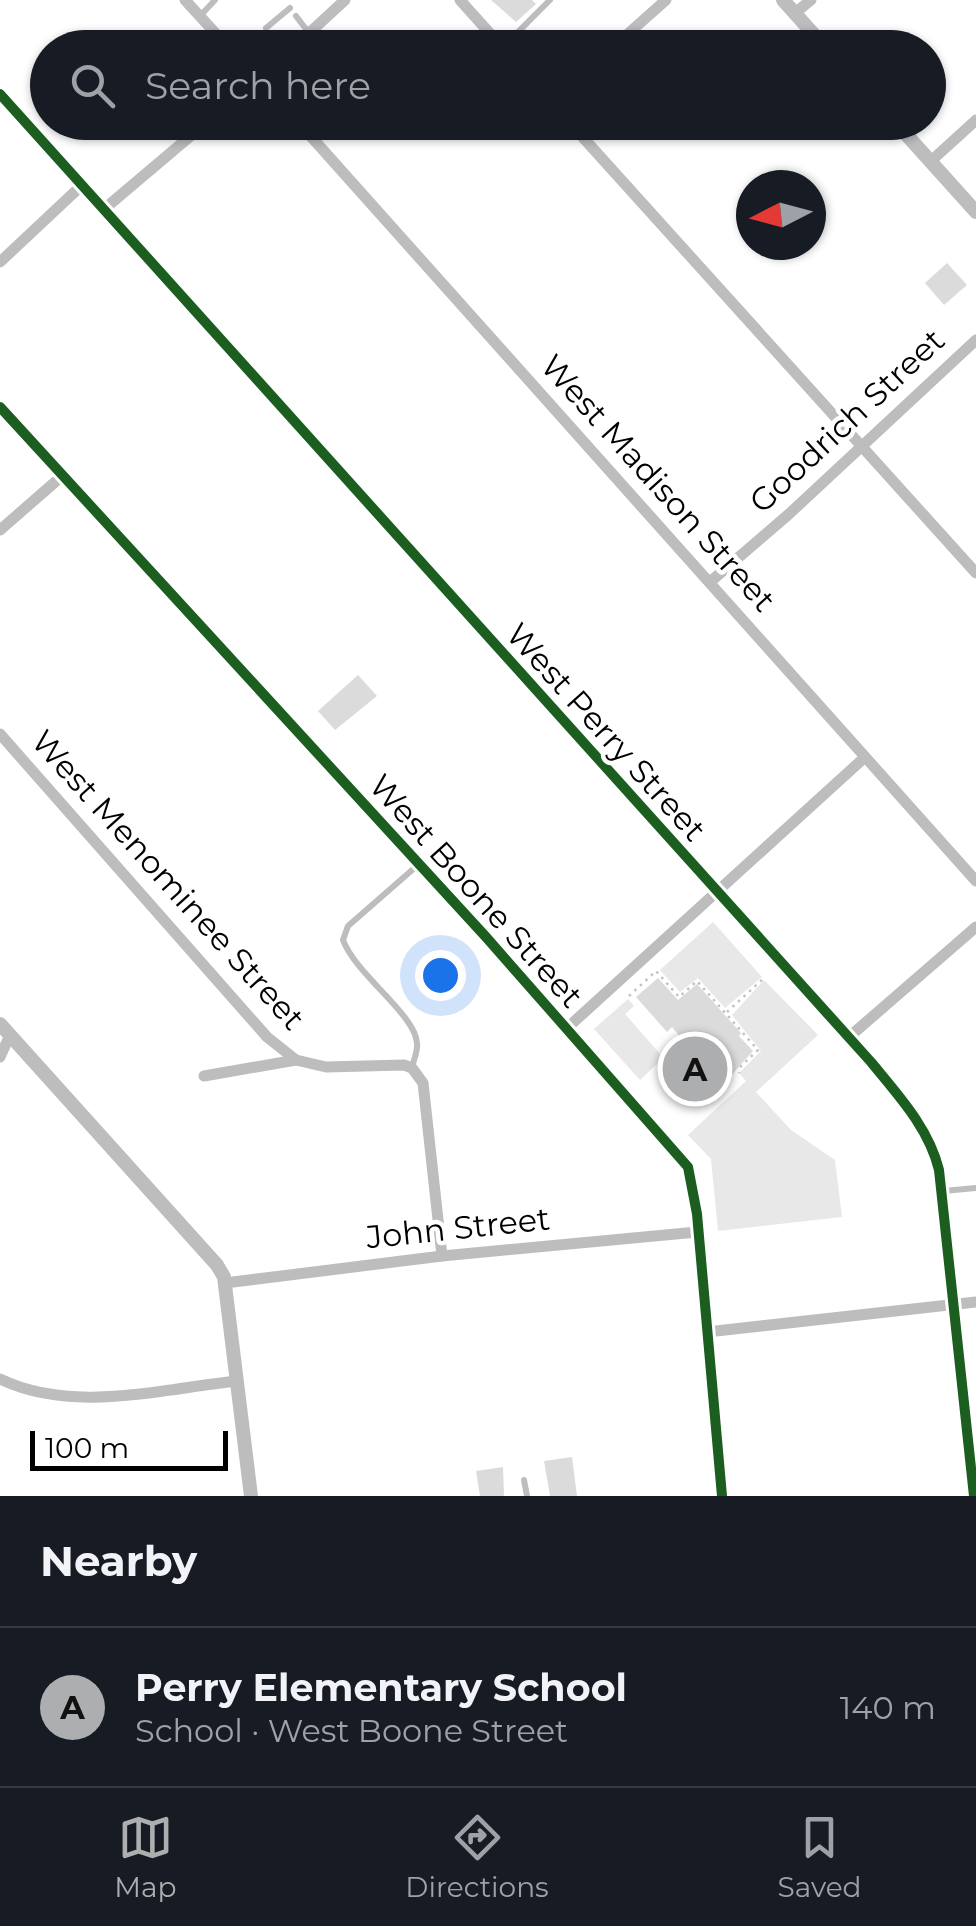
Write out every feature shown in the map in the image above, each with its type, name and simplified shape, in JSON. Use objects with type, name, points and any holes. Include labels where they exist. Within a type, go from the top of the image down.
[{"type":"street","points":[[185,0],[213,30]]},
{"type":"street","points":[[311,30],[345,0]]},
{"type":"street","points":[[460,0],[487,30]]},
{"type":"street","points":[[632,30],[666,0]]},
{"type":"street","points":[[783,0],[810,30]]},
{"type":"street","points":[[795,14],[811,0]]},
{"type":"street","name":"West Perry Street","points":[[0,94],[30,128]]},
{"type":"street","points":[[931,161],[976,120]]},
{"type":"street","name":"West Perry Street","points":[[40,140],[906,1105],[930,1140],[942,1191],[974,1496]]},
{"type":"street","points":[[103,210],[186,140]]},
{"type":"street","name":"West Madison Street","points":[[314,140],[976,881]]},
{"type":"street","points":[[585,140],[976,573]]},
{"type":"street","points":[[912,140],[976,212]]},
{"type":"street","points":[[0,262],[81,186]]},
{"type":"street","name":"Goodrich Street","points":[[710,582],[976,340]]},
{"type":"street","name":"West Boone Street","points":[[0,407],[420,863],[688,1166],[693,1181],[722,1496]]},
{"type":"street","points":[[0,530],[62,476]]},
{"type":"street","name":"West Menominee Street","points":[[0,734],[267,1037],[296,1060]]},
{"type":"street","points":[[566,1029],[864,758]]},
{"type":"street","points":[[849,1037],[976,927]]},
{"type":"street","points":[[0,1056],[5,1030]]},
{"type":"street","points":[[5,1030],[218,1265],[225,1283],[251,1496]]},
{"type":"street","points":[[204,1076],[296,1060],[326,1068],[404,1064],[412,1068],[422,1083],[442,1256]]},
{"type":"street","name":"John Street","points":[[225,1283],[442,1256],[698,1232]]},
{"type":"street","points":[[707,1332],[976,1302]]},
{"type":"street","points":[[0,1379],[22,1390],[60,1397],[114,1395],[237,1380]]},
{"type":"lane","points":[[200,16],[215,0]]},
{"type":"lane","points":[[520,30],[550,0]]},
{"type":"lane","points":[[266,28],[290,8]]},
{"type":"lane","points":[[296,16],[307,30]]},
{"type":"lane","points":[[412,1068],[417,1049],[413,1029],[356,964],[343,940],[348,926],[420,863]]},
{"type":"lane","points":[[942,1191],[976,1188]]},
{"type":"lane","points":[[524,1480],[527,1496]]},
{"type":"path","points":[[629,996],[656,971],[679,996],[697,980],[758,1050],[739,1073]]},
{"type":"path","points":[[726,1013],[766,977]]},
{"type":"shaded area","points":[[713,922],[762,977],[725,1008],[698,978],[680,992],[660,970]]},
{"type":"shaded area","points":[[764,980],[818,1035],[756,1092],[791,1130],[835,1160],[842,1217],[718,1231],[711,1159],[688,1135],[746,1081],[739,1073],[761,1051],[732,1015]]},
{"type":"shaded area","points":[[628,999],[634,1006],[625,1014],[660,1054],[658,1063],[640,1080],[594,1029]]},
{"type":"building","points":[[491,0],[532,0],[536,4],[516,22]]},
{"type":"building","points":[[947,263],[967,285],[944,305],[925,283]]},
{"type":"building","points":[[358,675],[377,696],[335,730],[318,711]]},
{"type":"building","points":[[658,978],[678,1000],[697,984],[741,1033],[739,1036],[753,1051],[727,1080],[686,1038],[683,1040],[672,1027],[667,1032],[636,997]]},
{"type":"building","points":[[572,1457],[577,1496],[550,1496],[544,1461]]},
{"type":"building","points":[[503,1467],[504,1496],[480,1496],[476,1471]]},
{"type":"cycle path","points":[[0,94],[30,127]]},
{"type":"cycle path","points":[[41,140],[871,1062],[911,1113],[928,1140],[939,1170],[974,1496]]},
{"type":"cycle path","points":[[0,407],[486,937],[688,1167],[697,1214],[722,1496]]},
{"type":"place","name":"Perry Elementary School","points":[[695,1069]]}]
